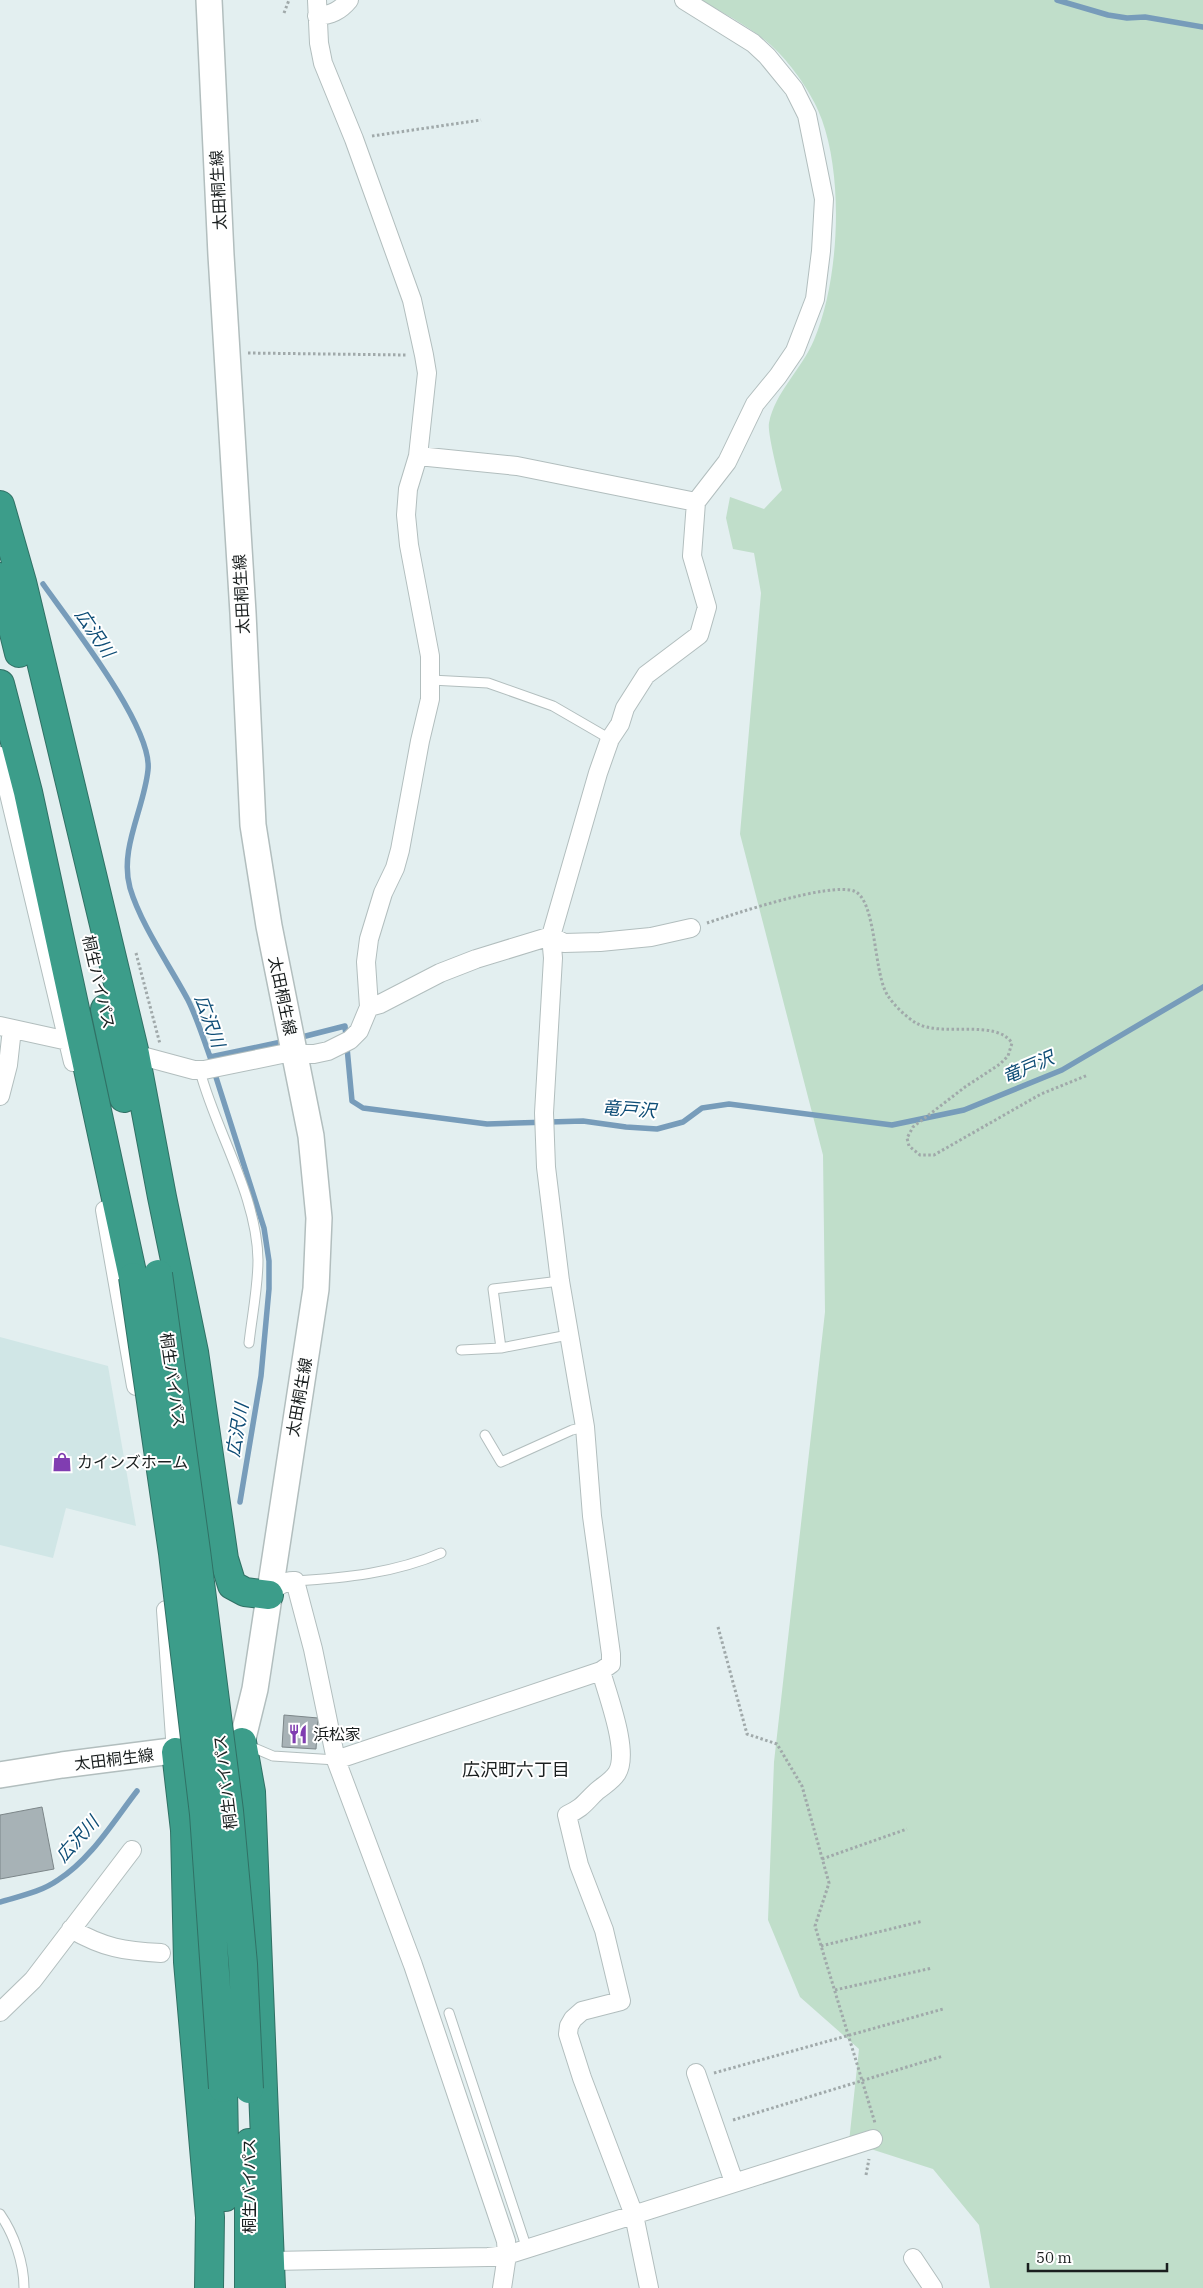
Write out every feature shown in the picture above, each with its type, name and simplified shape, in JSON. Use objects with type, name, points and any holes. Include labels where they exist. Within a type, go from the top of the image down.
[{"type":"highway","points":[[0,505],[22,582],[162,1197],[194,1352],[224,1559],[232,1585],[245,1592],[269,1594]]},
{"type":"highway","name":"桐生バイパス","points":[[0,577],[62,822],[119,1071],[146,1275],[196,1551],[229,1811],[243,1964],[226,2288]]},
{"type":"highway","name":"桐生バイパス","points":[[0,684],[146,1275]]},
{"type":"highway","points":[[242,1742],[251,1792],[271,2288]]},
{"type":"highway","points":[[176,1752],[185,1830],[188,1962],[210,2217],[209,2288]]},
{"type":"highway","name":"桐生バイパス","points":[[236,2088],[249,2288]]},
{"type":"main road","name":"太田桐生線","points":[[0,1775],[62,1765],[176,1752],[242,1742],[255,1689],[316,1289],[319,1238],[318,1200],[311,1136],[269,926],[252,825],[243,613],[221,255],[210,0]]},
{"type":"street","points":[[317,8],[328,15],[339,11],[349,0]]},
{"type":"street","points":[[336,1760],[601,1671],[611,1664],[592,1516],[585,1427],[568,1336],[546,1167],[544,1114],[553,958],[551,936],[610,739],[620,724],[625,708],[646,675],[699,635],[707,607],[692,556],[696,502],[726,462],[754,404],[778,376],[795,351],[815,299],[822,250],[824,199],[807,115],[794,89],[768,56],[754,43],[684,0]]},
{"type":"street","points":[[128,1052],[208,1070],[282,1054],[295,1055],[328,1051],[350,1040],[359,1032],[369,1007],[366,962],[369,939],[383,893],[396,868],[420,741],[430,699],[430,656],[409,544],[406,515],[408,489],[418,456],[426,373],[424,355],[412,300],[354,139],[323,63],[317,8]]},
{"type":"street","points":[[418,456],[517,466],[696,502]]},
{"type":"street","points":[[0,756],[68,1041],[108,1227],[141,1416],[168,1620],[176,1752]]},
{"type":"street","points":[[369,1007],[380,1004],[449,970],[551,936],[564,943],[600,942],[652,937],[691,928]]},
{"type":"street","points":[[0,1096],[8,1065],[6,1027],[68,1041]]},
{"type":"street","points":[[269,1594],[276,1587],[290,1581],[295,1581],[313,1649],[336,1760],[413,1965],[506,2241],[508,2255],[502,2288]]},
{"type":"street","points":[[601,1671],[616,1723],[621,1763],[613,1779],[594,1794],[583,1808],[567,1815],[579,1865],[604,1930],[621,2001],[582,2011],[573,2019],[568,2034],[582,2078],[634,2215],[650,2288]]},
{"type":"street","points":[[2,2007],[33,1980],[132,1850]]},
{"type":"street","points":[[71,1929],[95,1943],[130,1952],[161,1953]]},
{"type":"street","points":[[704,2073],[734,2182]]},
{"type":"street","points":[[271,2261],[508,2255],[873,2139]]},
{"type":"street","points":[[913,2258],[933,2288]]},
{"type":"lane","points":[[431,680],[488,683],[553,706],[610,739]]},
{"type":"lane","points":[[208,1070],[255,1230],[258,1260],[249,1344]]},
{"type":"lane","points":[[501,1348],[493,1289],[560,1281]]},
{"type":"lane","points":[[461,1350],[501,1348],[568,1336]]},
{"type":"lane","points":[[485,1435],[501,1462],[572,1430],[585,1427]]},
{"type":"lane","points":[[295,1581],[380,1572],[419,1562],[441,1553]]},
{"type":"lane","points":[[242,1742],[272,1756],[336,1760]]},
{"type":"lane","points":[[449,2013],[527,2249]]},
{"type":"lane","points":[[0,2214],[12,2235],[24,2288]]},
{"type":"path","points":[[284,13],[289,0]]},
{"type":"path","points":[[354,139],[481,120]]},
{"type":"path","points":[[245,353],[424,355]]},
{"type":"path","points":[[691,928],[787,899],[833,890],[852,890],[861,895],[867,908],[875,954],[887,996],[901,1010],[916,1023],[936,1029],[996,1031],[1007,1036],[1012,1043],[1008,1056],[1000,1064],[965,1087],[913,1127],[907,1138],[908,1146],[920,1155],[934,1155],[1041,1094],[1088,1075]]},
{"type":"path","points":[[718,1627],[747,1734],[776,1744],[802,1786],[829,1883],[816,1926],[875,2120],[866,2176]]},
{"type":"path","points":[[822,1859],[907,1829]]},
{"type":"path","points":[[822,1946],[923,1921]]},
{"type":"path","points":[[835,1990],[932,1968]]},
{"type":"path","points":[[704,2073],[849,2036],[943,2009]]},
{"type":"path","points":[[733,2120],[863,2082],[943,2056]]},
{"type":"shaded area","name":"カインズホーム","points":[[0,1337],[108,1366],[136,1526],[66,1508],[53,1558],[0,1545]]},
{"type":"green space","points":[[701,0],[1203,0],[1203,2288],[990,2288],[979,2225],[933,2169],[849,2142],[859,2049],[800,1997],[768,1920],[774,1762],[825,1312],[823,1155],[740,834],[761,593],[754,553],[733,549],[726,518],[730,497],[764,509],[782,490],[771,445],[769,423],[777,401],[809,351],[822,316],[829,289],[833,261],[836,201],[834,172],[822,120],[819,111],[798,76],[779,53],[761,37]]},
{"type":"building","points":[[284,1715],[318,1718],[316,1749],[282,1747]]},
{"type":"building","points":[[42,1807],[54,1869],[0,1879],[0,1815]]},
{"type":"waterway","points":[[1057,0],[1108,15],[1127,18],[1145,17],[1203,27]]},
{"type":"waterway","name":"広沢川","points":[[43,584],[89,648],[124,702],[146,751],[148,770],[146,785],[133,829],[128,859],[127,873],[130,888],[148,931],[191,1007],[211,1060]]},
{"type":"waterway","name":"竜戸沢","points":[[298,1038],[345,1026],[352,1101],[363,1108],[487,1124],[583,1121],[657,1129],[683,1122],[702,1108],[729,1104],[892,1125],[964,1110],[1062,1070],[1203,987]]},
{"type":"waterway","name":"竜戸沢","points":[[210,1057],[286,1041]]},
{"type":"waterway","name":"広沢川","points":[[214,1071],[264,1228],[269,1261],[269,1289],[261,1376],[240,1502]]},
{"type":"waterway","name":"広沢川","points":[[0,1902],[45,1888],[70,1871],[91,1851],[137,1791]]},
{"type":"place","name":"カインズホーム","points":[[62,1462]]},
{"type":"place","name":"浜松家","points":[[298,1734]]},
{"type":"district","name":"広沢町六丁目","points":[[516,1769]]}]
